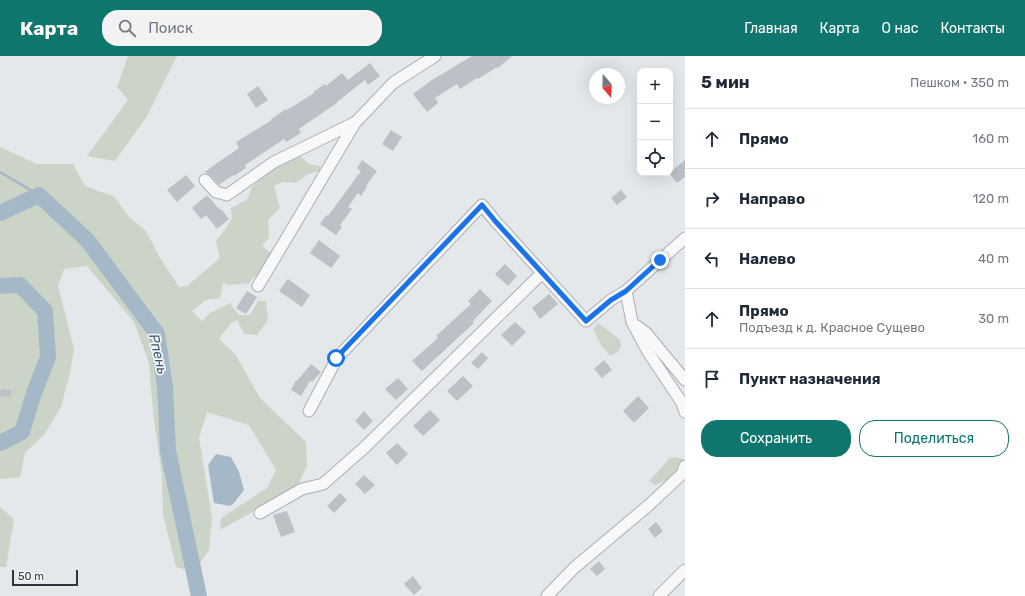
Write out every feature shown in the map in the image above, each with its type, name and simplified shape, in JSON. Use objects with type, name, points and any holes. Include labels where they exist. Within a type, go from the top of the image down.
[{"type":"street","points":[[258,286],[354,123],[393,83],[435,56]]},
{"type":"street","points":[[205,180],[216,192],[227,195],[274,162],[354,123]]},
{"type":"street","points":[[309,411],[336,358],[482,205],[586,321],[611,300],[626,291],[685,238]]},
{"type":"street","points":[[260,513],[302,489],[323,484],[365,447],[542,273]]},
{"type":"street","points":[[626,291],[632,322],[648,352],[682,403],[685,412]]},
{"type":"street","points":[[632,322],[646,333],[685,380]]},
{"type":"street","points":[[547,596],[574,568],[649,506],[682,474],[685,466]]},
{"type":"street","points":[[659,596],[685,570]]},
{"type":"green space","points":[[128,56],[177,56],[147,116],[115,161],[87,156],[128,100],[117,87]]},
{"type":"green space","points":[[0,147],[37,164],[73,164],[85,186],[115,197],[127,215],[146,231],[160,258],[179,287],[187,286],[220,258],[216,241],[232,218],[231,208],[248,199],[251,188],[273,168],[299,157],[309,164],[320,166],[320,171],[308,174],[295,183],[282,182],[274,186],[280,208],[268,220],[269,238],[262,245],[271,254],[270,260],[249,283],[230,285],[223,283],[220,298],[206,300],[192,311],[202,321],[210,313],[231,303],[239,315],[250,315],[258,301],[266,301],[268,320],[257,335],[244,334],[237,320],[231,323],[219,339],[235,354],[260,398],[306,442],[307,466],[297,487],[220,530],[221,518],[267,488],[276,470],[249,425],[207,412],[199,438],[212,518],[209,550],[194,572],[176,567],[163,515],[162,476],[153,412],[149,363],[134,322],[87,266],[64,269],[58,286],[74,349],[70,373],[61,407],[44,435],[25,453],[20,477],[0,479]]},
{"type":"green space","points":[[598,323],[619,339],[621,345],[618,352],[610,356],[601,345],[593,329]]},
{"type":"green space","points":[[675,457],[685,460],[679,474],[655,485],[649,481],[670,458]]},
{"type":"green space","points":[[0,507],[14,519],[6,567],[0,567]]},
{"type":"water","points":[[216,454],[231,457],[239,472],[244,490],[230,506],[214,503],[208,465]]},
{"type":"building","points":[[472,56],[512,56],[498,68],[497,67],[478,79],[477,78],[460,89],[457,84],[435,98],[438,103],[427,112],[413,94],[432,80]]},
{"type":"building","points":[[370,63],[380,76],[368,85],[365,80],[337,103],[299,129],[301,133],[286,142],[284,139],[245,165],[246,168],[219,185],[210,175],[205,172],[239,148],[236,142],[272,120],[271,119],[286,109],[287,110],[314,93],[313,92],[325,84],[326,86],[342,73],[348,80]]},
{"type":"building","points":[[258,86],[268,100],[256,108],[247,94]]},
{"type":"building","points":[[391,130],[402,137],[393,151],[382,144]]},
{"type":"building","points":[[362,160],[377,171],[361,196],[358,193],[348,207],[352,209],[340,225],[342,227],[336,235],[320,224],[326,215],[328,216],[361,171],[357,168]]},
{"type":"building","points":[[685,160],[685,177],[677,183],[671,176],[673,176],[673,170]]},
{"type":"building","points":[[186,175],[195,186],[177,202],[167,190]]},
{"type":"building","points":[[621,190],[627,197],[617,205],[611,198]]},
{"type":"building","points":[[207,195],[229,219],[217,229],[206,215],[201,219],[192,208]]},
{"type":"building","points":[[319,240],[340,256],[331,268],[310,253]]},
{"type":"building","points":[[505,264],[517,276],[508,286],[495,274]]},
{"type":"building","points":[[288,279],[310,295],[302,307],[279,291]]},
{"type":"building","points":[[480,289],[492,301],[473,321],[474,323],[422,371],[412,361],[438,338],[436,336],[471,304],[468,301]]},
{"type":"building","points":[[247,291],[257,297],[246,314],[236,308]]},
{"type":"building","points":[[549,294],[558,304],[540,319],[532,308]]},
{"type":"building","points":[[515,322],[526,332],[512,346],[501,335]]},
{"type":"building","points":[[482,352],[488,358],[478,369],[471,363]]},
{"type":"building","points":[[604,360],[612,370],[602,378],[594,369]]},
{"type":"building","points":[[311,364],[321,372],[312,382],[310,381],[301,396],[291,390],[296,380],[297,381]]},
{"type":"building","points":[[463,376],[473,386],[457,401],[447,391]]},
{"type":"building","points":[[398,378],[408,389],[396,400],[385,389]]},
{"type":"building","points":[[1,389],[11,390],[10,397],[0,396]]},
{"type":"building","points":[[638,396],[649,408],[634,423],[623,411]]},
{"type":"building","points":[[430,410],[440,420],[423,436],[413,426]]},
{"type":"building","points":[[364,411],[373,421],[364,430],[355,421]]},
{"type":"building","points":[[397,443],[408,454],[397,465],[386,453]]},
{"type":"building","points":[[364,475],[375,485],[365,494],[355,484]]},
{"type":"building","points":[[340,493],[347,500],[334,513],[327,506]]},
{"type":"building","points":[[287,511],[295,532],[281,537],[273,515]]},
{"type":"building","points":[[656,522],[663,531],[655,538],[648,529]]},
{"type":"building","points":[[599,561],[605,569],[597,576],[590,569]]},
{"type":"building","points":[[413,576],[422,588],[414,595],[404,584]]},
{"type":"waterway","points":[[0,172],[39,195]]},
{"type":"waterway","name":"Рпень","points":[[0,213],[39,195],[88,241],[157,334],[165,386],[168,451],[199,596]]},
{"type":"waterway","name":"Рпень","points":[[0,286],[20,285],[45,311],[48,357],[34,393],[22,432],[0,443]]},
{"type":"route","points":[[336,358],[482,205],[586,321],[611,300],[626,291],[660,260]]}]
